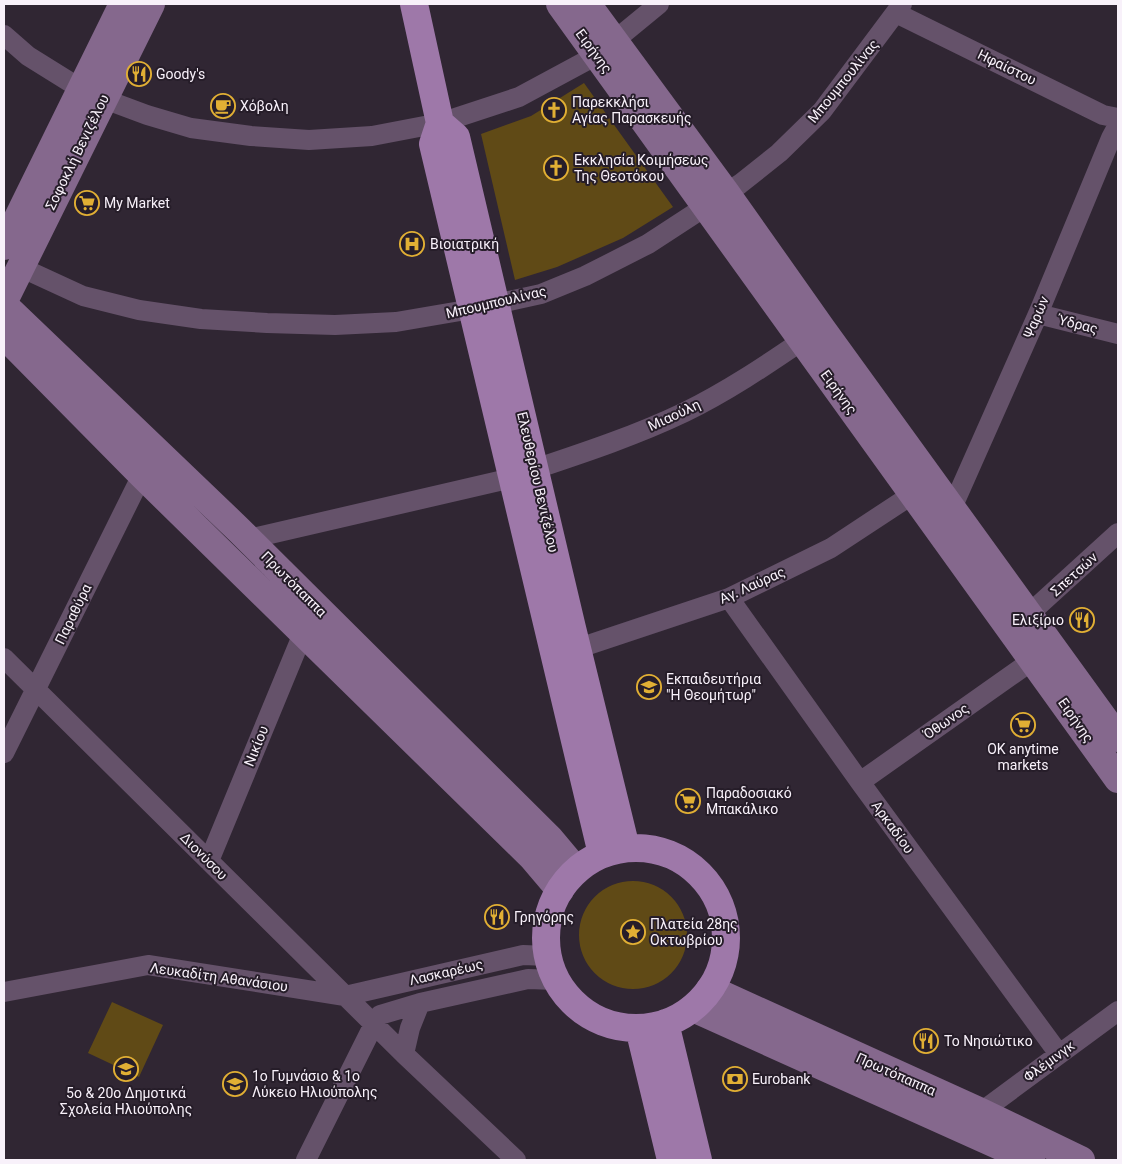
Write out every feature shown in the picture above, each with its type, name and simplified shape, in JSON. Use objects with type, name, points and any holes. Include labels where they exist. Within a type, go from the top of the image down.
[{"type":"main road","name":"Ελευθερίου Βενιζέλου","points":[[414,4],[440,122],[433,144],[484,307],[614,851]]},
{"type":"main road","points":[[652,849],[677,857],[698,872],[714,892],[724,915],[727,941],[722,966],[701,999],[652,1026],[614,1025],[591,1016],[571,1000],[552,968],[546,933],[550,911],[568,880],[614,851],[652,849]]},
{"type":"main road","points":[[652,1026],[671,1160]]},
{"type":"main road","points":[[652,1026],[698,1160]]},
{"type":"street","name":"Σοφοκλή Βενιζέλου","points":[[93,94],[123,4]]},
{"type":"street","name":"Σοφοκλή Βενιζέλου","points":[[4,301],[12,257],[93,94],[151,4]]},
{"type":"street","name":"Ειρήνης","points":[[560,4],[605,48],[716,200],[816,322],[1029,614],[1116,729]]},
{"type":"street","name":"Ειρήνης","points":[[587,4],[605,48]]},
{"type":"street","points":[[4,35],[28,56],[93,94],[147,115],[191,128],[251,136],[309,140],[372,136],[440,122],[519,97],[605,48],[659,4]]},
{"type":"street","name":"Ηφαίστου","points":[[899,8],[1103,115],[1118,118]]},
{"type":"street","name":"Μπουμπουλίνας","points":[[12,257],[83,296],[139,310],[201,319],[335,325],[396,322],[484,307],[541,294],[585,276],[648,244],[716,200],[779,153],[822,111],[899,8]]},
{"type":"street","name":"Ψαρών","points":[[952,508],[1038,314],[1118,125]]},
{"type":"street","name":"Ειρήνης","points":[[716,200],[803,340],[1118,780]]},
{"type":"street","name":"Πρωτόπαππα","points":[[4,305],[249,539],[550,839],[568,880]]},
{"type":"street","name":"Ύδρας","points":[[1038,314],[1118,334]]},
{"type":"street","name":"Πρωτόπαππα","points":[[4,335],[142,475],[304,631],[532,857],[568,880]]},
{"type":"street","name":"Μιαούλη","points":[[249,539],[524,473],[623,439],[686,412],[747,377],[803,340]]},
{"type":"street","name":"Παραθύρα","points":[[4,753],[142,475]]},
{"type":"street","name":"Αγ. Λαύρας","points":[[566,652],[729,598],[831,548],[913,494]]},
{"type":"street","name":"Σπετσών","points":[[1029,614],[1118,533]]},
{"type":"street","name":"Αρκαδίου","points":[[729,598],[860,782],[1059,1054]]},
{"type":"street","name":"Νικίου","points":[[209,861],[304,631]]},
{"type":"street","name":"Διονύσου","points":[[4,658],[404,1054],[516,1160]]},
{"type":"street","name":"Όθωνος","points":[[860,782],[1033,660]]},
{"type":"street","name":"Λασκαρέως","points":[[345,996],[522,955],[552,968]]},
{"type":"street","name":"Λευκαδίτη Αθανάσιου","points":[[4,992],[148,965],[345,996]]},
{"type":"street","name":"Λασκαρέως","points":[[374,1024],[380,1015],[420,1003],[528,979],[552,968]]},
{"type":"street","name":"Πρωτόπαππα","points":[[701,999],[981,1112],[1081,1160]]},
{"type":"street","name":"Πρωτόπαππα","points":[[701,999],[1031,1160]]},
{"type":"street","points":[[404,1054],[410,1028],[420,1003]]},
{"type":"street","name":"Φλέμινγκ","points":[[981,1112],[1118,1011]]},
{"type":"street","points":[[306,1160],[374,1024]]},
{"type":"shaded area","points":[[584,83],[673,207],[623,238],[557,267],[515,280],[481,134],[531,116]]},
{"type":"shaded area","name":"Πλατεία 28ης Οκτωβρίου","points":[[633,881],[654,885],[671,897],[683,914],[687,935],[683,956],[671,973],[654,985],[633,989],[612,985],[595,973],[583,956],[579,935],[583,914],[595,897],[612,885]]},
{"type":"shaded area","points":[[112,1002],[163,1025],[139,1077],[88,1053]]},
{"type":"place","name":"Goody's","points":[[139,74]]},
{"type":"place","name":"Χόβολη","points":[[223,106]]},
{"type":"place","name":"Παρεκκλήσι Αγίας Παρασκευής","points":[[554,110]]},
{"type":"place","name":"Εκκλησία Κοιμήσεως Της Θεοτόκου","points":[[556,168]]},
{"type":"place","name":"My Market","points":[[87,203]]},
{"type":"place","name":"Βιοιατρική","points":[[412,244]]},
{"type":"place","name":"Ελιξίριο","points":[[1082,620]]},
{"type":"place","name":"Εκπαιδευτήρια \"Η Θεομήτωρ\"","points":[[649,687]]},
{"type":"place","name":"OK anytime markets","points":[[1023,725]]},
{"type":"place","name":"Παραδοσιακό Μπακάλικο","points":[[688,801]]},
{"type":"place","name":"Γρηγόρης","points":[[497,917]]},
{"type":"place","name":"Πλατεία 28ης Οκτωβρίου","points":[[633,932]]},
{"type":"place","name":"Το Νησιώτικο","points":[[926,1041]]},
{"type":"place","name":"5ο & 20ο Δημοτικά Σχολεία Ηλιούπολης","points":[[126,1069]]},
{"type":"place","name":"Eurobank","points":[[735,1079]]},
{"type":"place","name":"1ο Γυμνάσιο & 1ο Λύκειο Ηλιούπολης","points":[[235,1084]]}]
